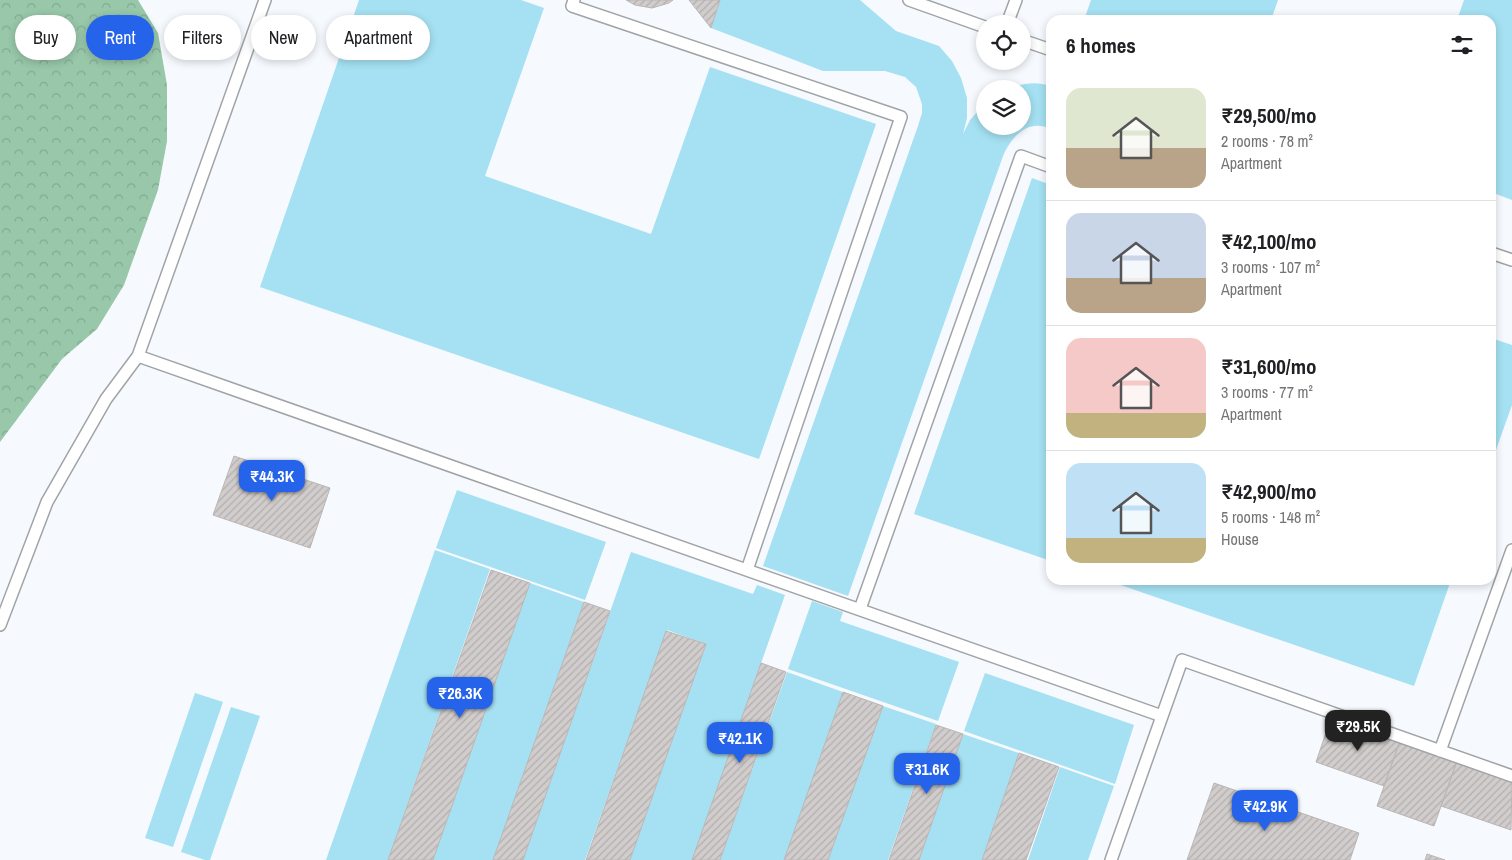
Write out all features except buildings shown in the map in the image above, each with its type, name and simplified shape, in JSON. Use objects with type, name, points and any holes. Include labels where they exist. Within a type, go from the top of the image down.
[{"type":"lane","points":[[0,626],[47,502],[106,399],[138,356],[265,0]]},
{"type":"lane","points":[[574,0],[572,6],[901,117],[747,570]]},
{"type":"lane","points":[[909,0],[976,24]]},
{"type":"lane","points":[[1010,15],[1016,0]]},
{"type":"lane","points":[[1031,43],[1046,48]]},
{"type":"lane","points":[[860,609],[1020,156],[1046,165]]},
{"type":"lane","points":[[1496,255],[1512,260]]},
{"type":"lane","points":[[138,356],[1162,716]]},
{"type":"lane","points":[[1440,751],[1512,550]]},
{"type":"lane","points":[[1111,860],[1182,660],[1512,776]]},
{"type":"green space","points":[[0,0],[138,0],[147,15],[86,15],[86,60],[154,60],[154,26],[158,33],[167,85],[167,141],[158,190],[124,285],[97,329],[62,359],[0,442]]},
{"type":"water","points":[[359,0],[521,0],[544,8],[485,176],[651,234],[710,67],[876,124],[759,459],[260,287],[338,60],[430,60],[430,15],[354,15]]},
{"type":"water","points":[[720,0],[860,0],[896,31],[939,46],[952,61],[961,78],[967,98],[967,118],[963,134],[976,113],[976,135],[1017,135],[1003,156],[848,596],[763,566],[918,126],[922,113],[922,104],[916,87],[905,77],[885,71],[823,71],[711,28]]},
{"type":"water","points":[[1091,0],[1278,0],[1273,15],[1086,15]]},
{"type":"water","points":[[1464,0],[1512,0],[1512,200],[1496,194],[1496,15],[1459,15]]},
{"type":"water","points":[[1031,83],[1046,85],[1046,127],[1031,127]]},
{"type":"water","points":[[1032,178],[1046,183],[1046,559],[914,514]]},
{"type":"water","points":[[1496,340],[1512,345],[1512,405],[1496,450]]},
{"type":"water","points":[[457,490],[606,542],[585,600],[436,548]]},
{"type":"water","points":[[435,550],[490,569],[388,860],[326,860]]},
{"type":"water","points":[[631,552],[753,594],[757,585],[785,595],[692,860],[630,860],[706,644],[667,630],[585,860],[523,860]]},
{"type":"water","points":[[530,583],[584,602],[493,860],[433,860]]},
{"type":"water","points":[[1121,585],[1449,585],[1414,686]]},
{"type":"water","points":[[812,601],[843,612],[840,621],[959,662],[938,721],[788,669]]},
{"type":"water","points":[[787,672],[843,692],[784,860],[720,860]]},
{"type":"water","points":[[985,673],[1134,725],[1115,784],[964,731]]},
{"type":"water","points":[[195,693],[223,702],[173,847],[145,838]]},
{"type":"water","points":[[883,706],[936,724],[888,860],[828,860]]},
{"type":"water","points":[[231,707],[260,716],[210,860],[205,860],[181,852]]},
{"type":"water","points":[[963,734],[1019,753],[982,860],[919,860]]},
{"type":"water","points":[[1060,767],[1114,786],[1088,860],[1028,860]]}]
